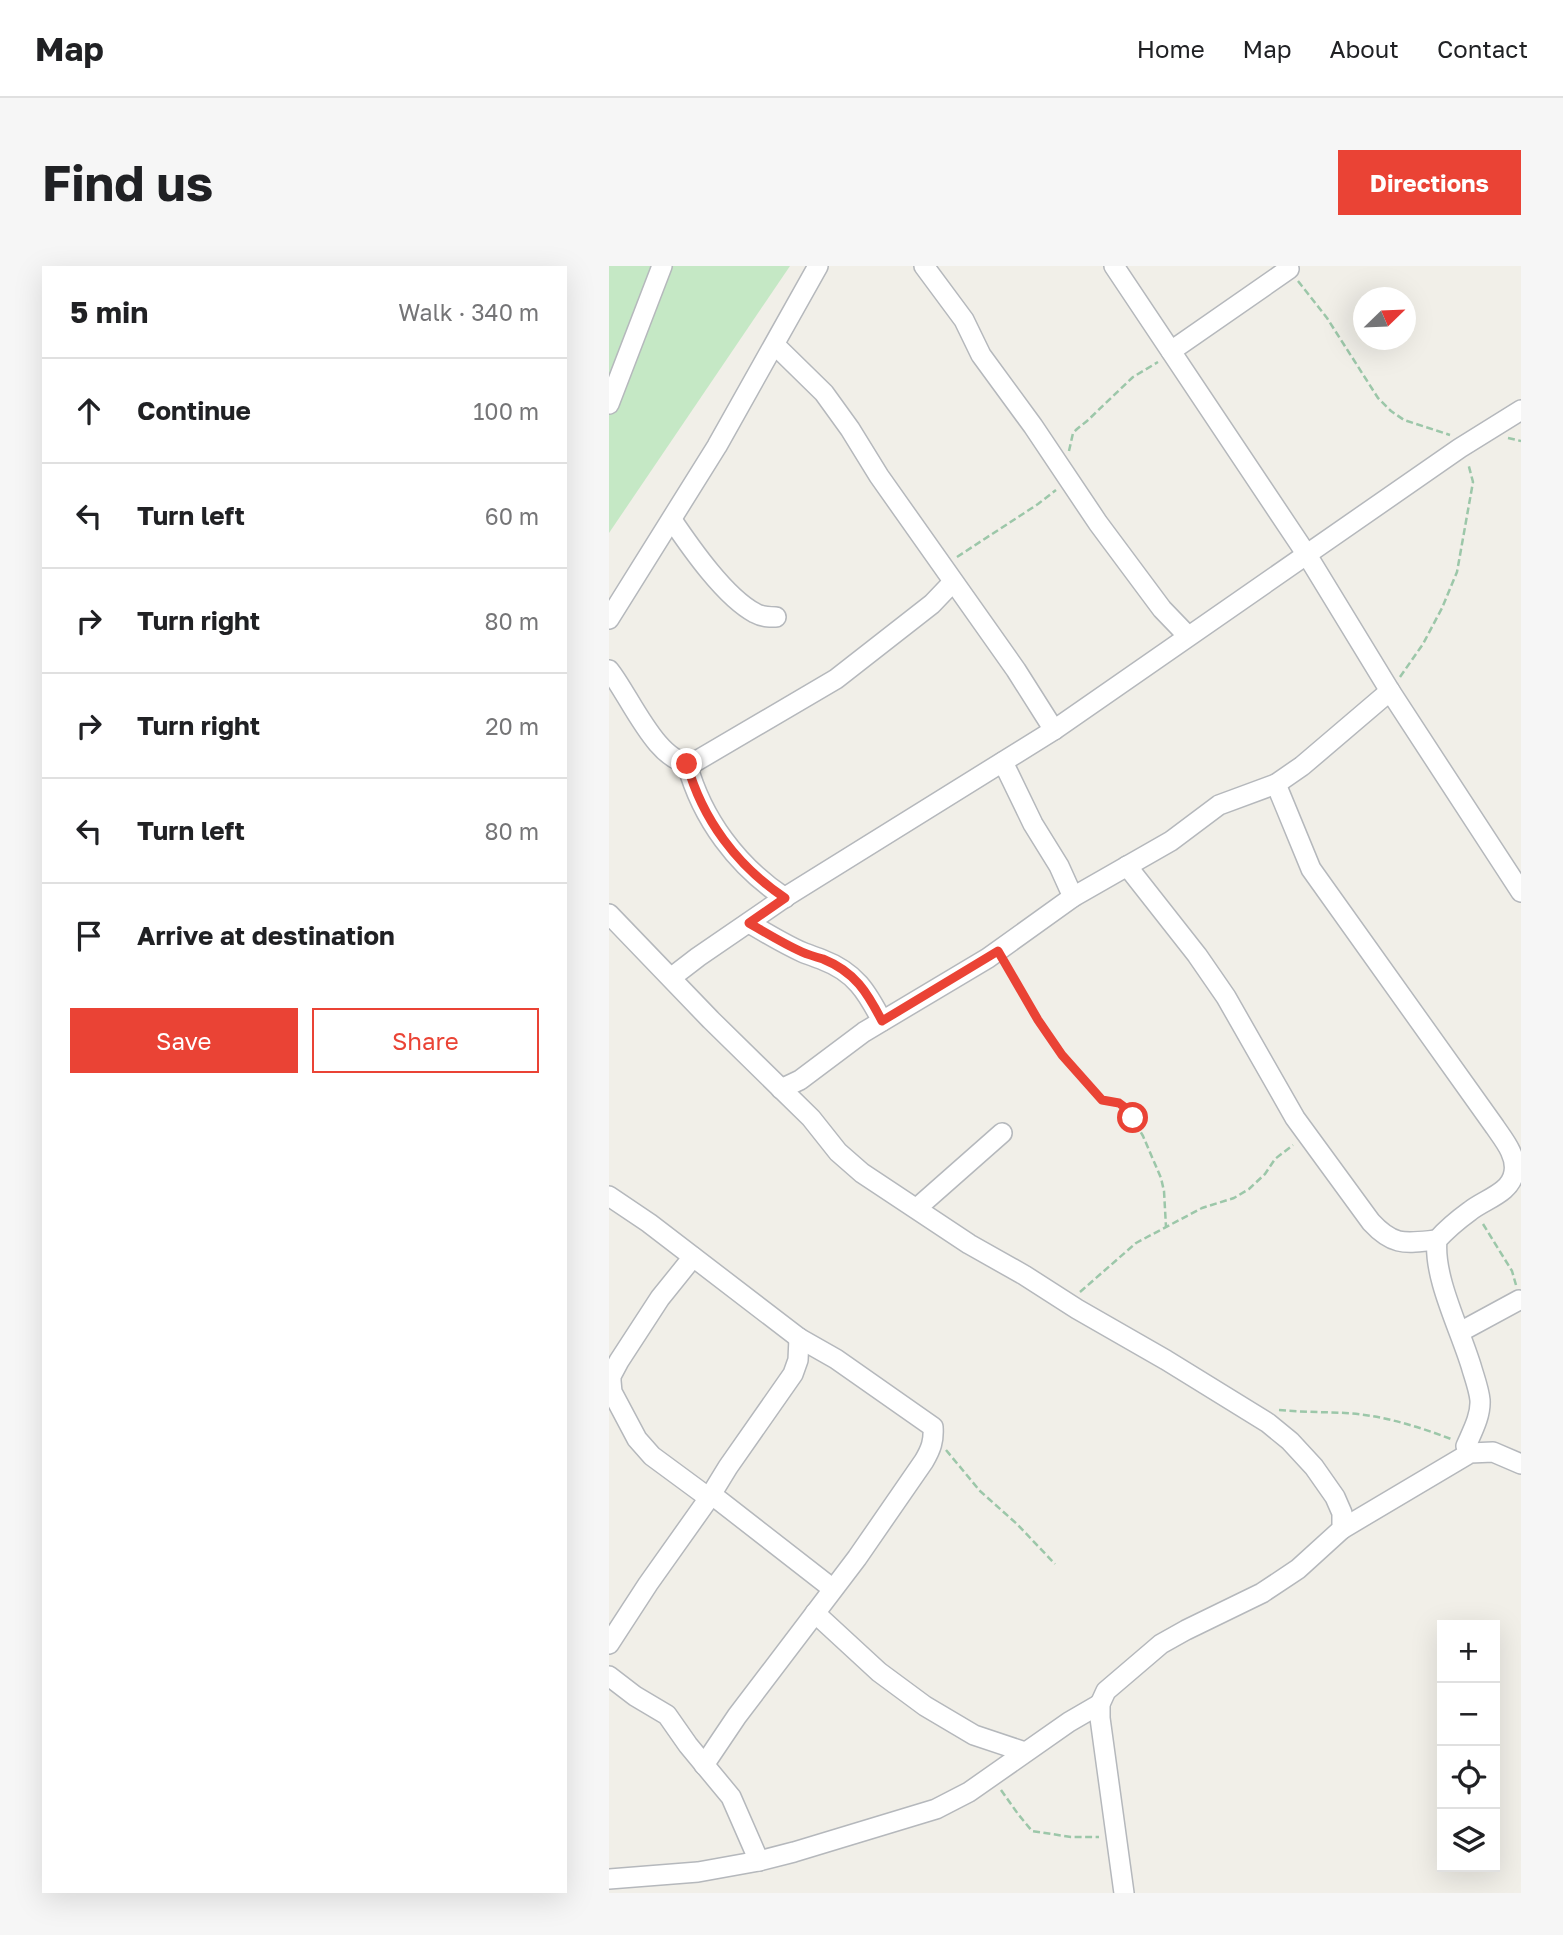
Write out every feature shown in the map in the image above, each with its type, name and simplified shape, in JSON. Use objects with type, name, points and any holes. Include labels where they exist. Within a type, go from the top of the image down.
[{"type":"street","points":[[609,404],[662,266]]},
{"type":"street","points":[[609,620],[717,446],[818,266]]},
{"type":"street","points":[[924,266],[964,320],[981,355],[1098,523],[1162,609],[1188,636]]},
{"type":"street","points":[[1114,266],[1307,555],[1390,691],[1521,892]]},
{"type":"street","points":[[1172,352],[1288,267]]},
{"type":"street","points":[[775,345],[824,393],[1016,670],[1054,730]]},
{"type":"street","points":[[672,977],[856,851],[1054,730],[1465,445],[1521,410]]},
{"type":"street","points":[[673,520],[687,542],[728,592],[756,614],[776,617]]},
{"type":"street","points":[[609,670],[655,740],[682,763],[693,764],[836,679],[932,604],[948,575]]},
{"type":"street","points":[[781,1089],[800,1080],[864,1032],[998,951],[1073,897],[1171,841],[1219,805],[1276,784],[1302,766],[1390,691]]},
{"type":"street","points":[[1003,762],[1073,897]]},
{"type":"street","points":[[687,764],[701,804],[740,862],[765,885],[785,898]]},
{"type":"street","points":[[1127,866],[1197,955],[1226,997],[1295,1118],[1371,1222],[1383,1235],[1398,1242],[1437,1240],[1471,1210],[1505,1188],[1514,1172],[1510,1149],[1311,869],[1276,784]]},
{"type":"street","points":[[1059,866],[1085,876],[1109,876]]},
{"type":"street","points":[[609,914],[711,1020],[811,1118],[838,1152],[862,1173],[969,1244],[1268,1423],[1290,1441],[1314,1467],[1335,1497],[1342,1513],[1342,1530]]},
{"type":"street","points":[[749,923],[802,953],[823,960],[852,976],[867,993],[882,1021]]},
{"type":"street","points":[[917,1208],[1002,1133]]},
{"type":"street","points":[[609,1196],[799,1338],[836,1359],[933,1427],[931,1447],[924,1461],[857,1558],[737,1716],[704,1765]]},
{"type":"street","points":[[1437,1240],[1436,1257],[1442,1282],[1476,1381],[1480,1402],[1475,1426],[1466,1446]]},
{"type":"street","points":[[693,1257],[660,1298],[619,1362],[611,1376],[612,1392],[637,1439],[652,1456],[710,1496],[833,1590]]},
{"type":"street","points":[[1460,1332],[1518,1300]]},
{"type":"street","points":[[609,1644],[793,1374],[798,1360],[799,1338]]},
{"type":"street","points":[[1124,1893],[1103,1748],[1100,1704],[1106,1691],[1161,1644],[1262,1593],[1298,1569],[1342,1530],[1471,1453],[1493,1452],[1521,1464]]},
{"type":"street","points":[[815,1613],[879,1672],[925,1706],[974,1735],[1025,1752]]},
{"type":"street","points":[[609,1676],[667,1715],[731,1797],[759,1861]]},
{"type":"street","points":[[617,1884],[698,1872],[794,1853],[936,1809],[969,1793],[1069,1722],[1100,1704]]},
{"type":"path","points":[[1288,267],[1327,318],[1355,365],[1385,404],[1404,420],[1465,445],[1473,482],[1457,572],[1423,644],[1390,691]]},
{"type":"path","points":[[948,575],[1069,479],[1067,463],[1073,433],[1133,377],[1172,352]]},
{"type":"path","points":[[998,951],[1062,1055],[1102,1100],[1119,1103],[1133,1118],[1161,1178],[1166,1227]]},
{"type":"path","points":[[1066,1303],[1136,1243],[1202,1208],[1234,1198],[1249,1189],[1265,1174],[1275,1159],[1308,1134]]},
{"type":"path","points":[[1480,1205],[1479,1214],[1484,1227],[1513,1271],[1518,1300]]},
{"type":"path","points":[[1248,1412],[1273,1409],[1347,1413],[1418,1427],[1466,1446]]},
{"type":"path","points":[[933,1434],[979,1490],[1017,1524],[1055,1564]]},
{"type":"path","points":[[991,1776],[1032,1831],[1071,1837],[1117,1838]]},
{"type":"green space","points":[[609,266],[790,266],[609,533]]},
{"type":"route","points":[[687,764],[701,804],[740,862],[765,885],[785,898],[749,923],[802,953],[823,960],[852,976],[867,993],[882,1021],[998,951],[1062,1055],[1102,1100],[1119,1103],[1133,1118]]}]
